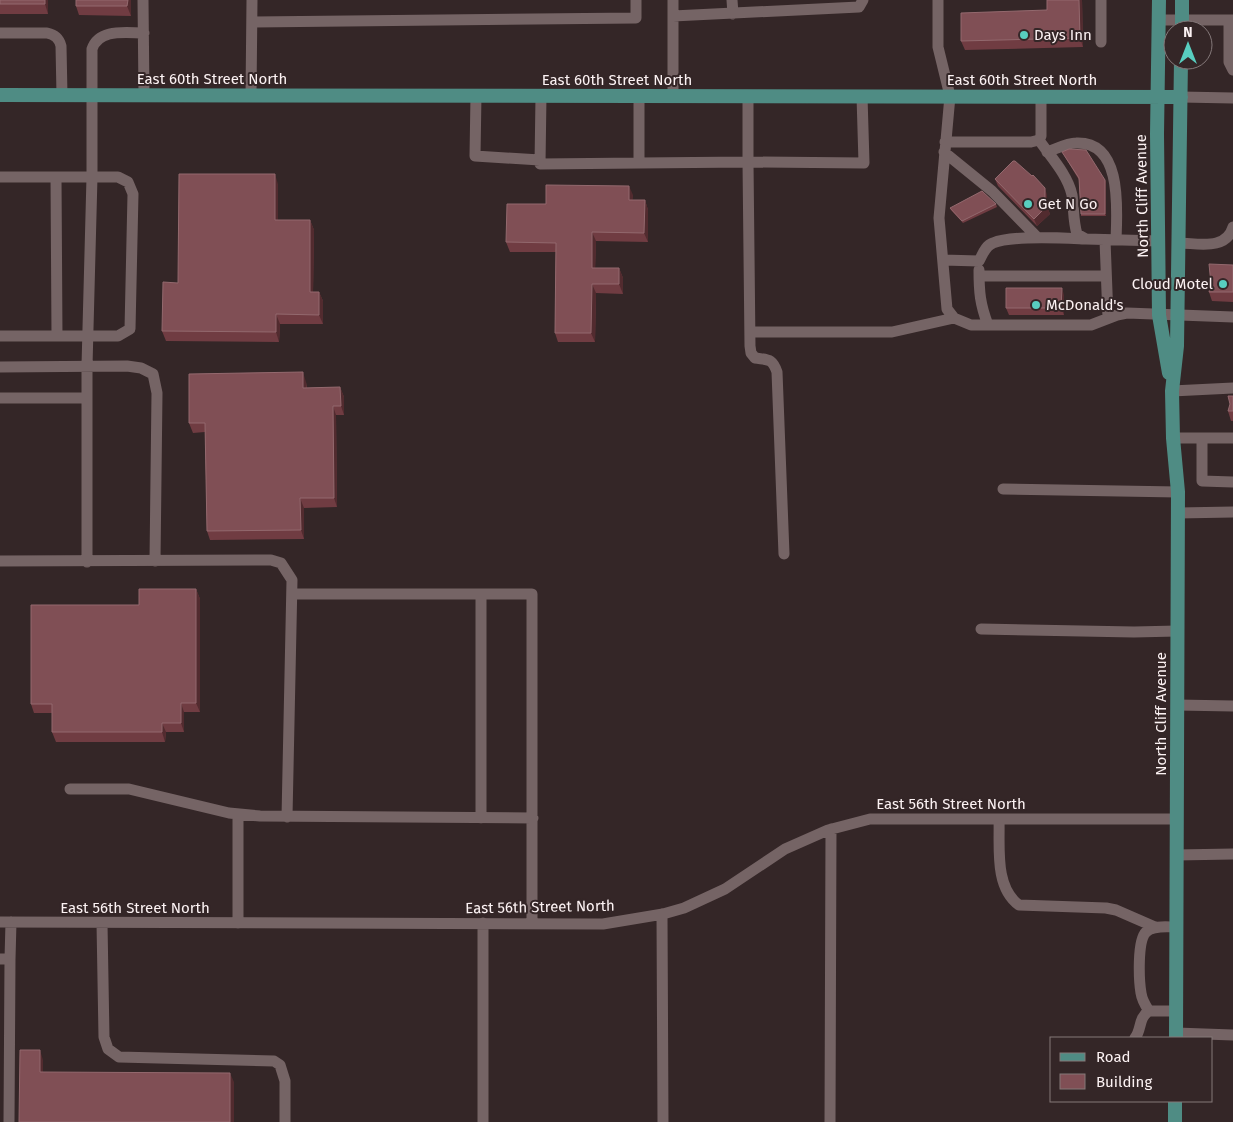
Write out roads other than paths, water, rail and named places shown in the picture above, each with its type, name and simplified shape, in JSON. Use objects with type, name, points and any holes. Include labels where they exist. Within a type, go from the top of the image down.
[{"type":"main road","name":"North Cliff Avenue","points":[[1159,0],[1159,315],[1172,391]]},
{"type":"main road","points":[[1182,0],[1182,20]]},
{"type":"main road","name":"North Cliff Avenue","points":[[1176,1035],[1178,492],[1173,438],[1172,391],[1177,346],[1181,70]]},
{"type":"main road","name":"East 60th Street North","points":[[0,95],[1181,97]]},
{"type":"main road","points":[[1175,1122],[1176,1102]]},
{"type":"street","points":[[143,0],[144,95]]},
{"type":"street","points":[[251,95],[252,0]]},
{"type":"street","points":[[252,22],[636,18],[636,0]]},
{"type":"street","points":[[673,96],[674,0]]},
{"type":"street","points":[[732,0],[733,14]]},
{"type":"street","points":[[673,16],[859,7],[864,0]]},
{"type":"street","points":[[938,0],[938,47],[950,96],[939,218],[947,309],[954,318]]},
{"type":"street","points":[[1101,0],[1102,42]]},
{"type":"street","points":[[1159,20],[1163,21]]},
{"type":"street","points":[[1213,22],[1231,20],[1229,62],[1233,70]]},
{"type":"street","points":[[0,33],[47,33],[54,35],[59,40],[61,46],[62,95]]},
{"type":"street","points":[[87,562],[87,337],[92,177],[92,49],[96,40],[103,35],[144,33]]},
{"type":"street","points":[[476,96],[475,156],[540,160]]},
{"type":"street","points":[[541,96],[540,164],[864,163],[862,96]]},
{"type":"street","points":[[639,96],[639,163]]},
{"type":"street","points":[[748,96],[751,353],[755,358],[769,360],[773,363],[777,372],[784,554]]},
{"type":"street","points":[[1039,140],[1041,136],[1041,97]]},
{"type":"street","name":"East 60th Street North","points":[[1181,97],[1233,98]]},
{"type":"street","points":[[945,147],[1039,140]]},
{"type":"street","points":[[1039,140],[1066,179],[1072,194],[1074,226],[1077,234],[1086,239]]},
{"type":"street","points":[[1047,152],[1075,142],[1092,145],[1103,155],[1114,173],[1117,196],[1106,276],[1104,320]]},
{"type":"street","points":[[945,147],[1038,238]]},
{"type":"street","points":[[0,176],[118,177],[128,182],[133,194],[130,329],[118,336],[0,336]]},
{"type":"street","points":[[56,177],[57,336]]},
{"type":"street","points":[[1178,243],[1228,243],[1233,226]]},
{"type":"street","points":[[988,324],[980,301],[979,261],[985,249],[993,243],[1038,238],[1159,241]]},
{"type":"street","points":[[943,260],[979,261]]},
{"type":"street","points":[[979,276],[1106,276]]},
{"type":"street","points":[[750,332],[892,332],[954,318],[971,324],[1091,325],[1127,313],[1233,317]]},
{"type":"street","points":[[0,367],[87,366],[141,368],[153,374],[157,393],[155,561]]},
{"type":"street","points":[[1172,391],[1233,388]]},
{"type":"street","points":[[0,398],[87,398]]},
{"type":"street","points":[[1173,438],[1233,438]]},
{"type":"street","points":[[1202,438],[1202,481],[1233,482]]},
{"type":"street","points":[[1003,489],[1178,492]]},
{"type":"street","points":[[1178,513],[1233,512]]},
{"type":"street","points":[[0,561],[271,560],[281,563],[292,580],[286,816]]},
{"type":"street","points":[[292,594],[532,594],[532,924]]},
{"type":"street","points":[[480,594],[482,818]]},
{"type":"street","points":[[981,629],[1177,632]]},
{"type":"street","points":[[1177,705],[1233,706]]},
{"type":"street","points":[[70,788],[129,789],[238,814],[533,818]]},
{"type":"street","points":[[238,814],[238,923]]},
{"type":"street","name":"East 56th Street North","points":[[5,922],[603,924],[662,914],[684,908],[725,888],[785,849],[832,829],[870,819],[1176,819]]},
{"type":"street","points":[[999,819],[1000,860],[1003,880],[1007,892],[1019,905],[1106,908],[1116,910],[1155,927],[1176,927]]},
{"type":"street","points":[[830,1122],[832,829]]},
{"type":"street","points":[[1176,855],[1233,854]]},
{"type":"street","points":[[662,914],[663,1122]]},
{"type":"street","points":[[5,922],[9,1122]]},
{"type":"street","points":[[102,923],[104,1038],[108,1049],[119,1056],[274,1061],[280,1065],[285,1081],[285,1122]]},
{"type":"street","points":[[483,923],[483,1122]]},
{"type":"street","points":[[1149,1011],[1141,992],[1140,946],[1142,938],[1147,931],[1155,927]]},
{"type":"street","points":[[1136,1037],[1140,1030],[1142,1016],[1149,1011],[1176,1011]]},
{"type":"street","points":[[1176,1035],[1233,1035]]},
{"type":"place","name":"Days Inn","points":[[1024,35]]},
{"type":"place","name":"Get N Go","points":[[1028,204]]},
{"type":"place","name":"Cloud Motel","points":[[1223,284]]},
{"type":"place","name":"McDonald's","points":[[1036,305]]}]
